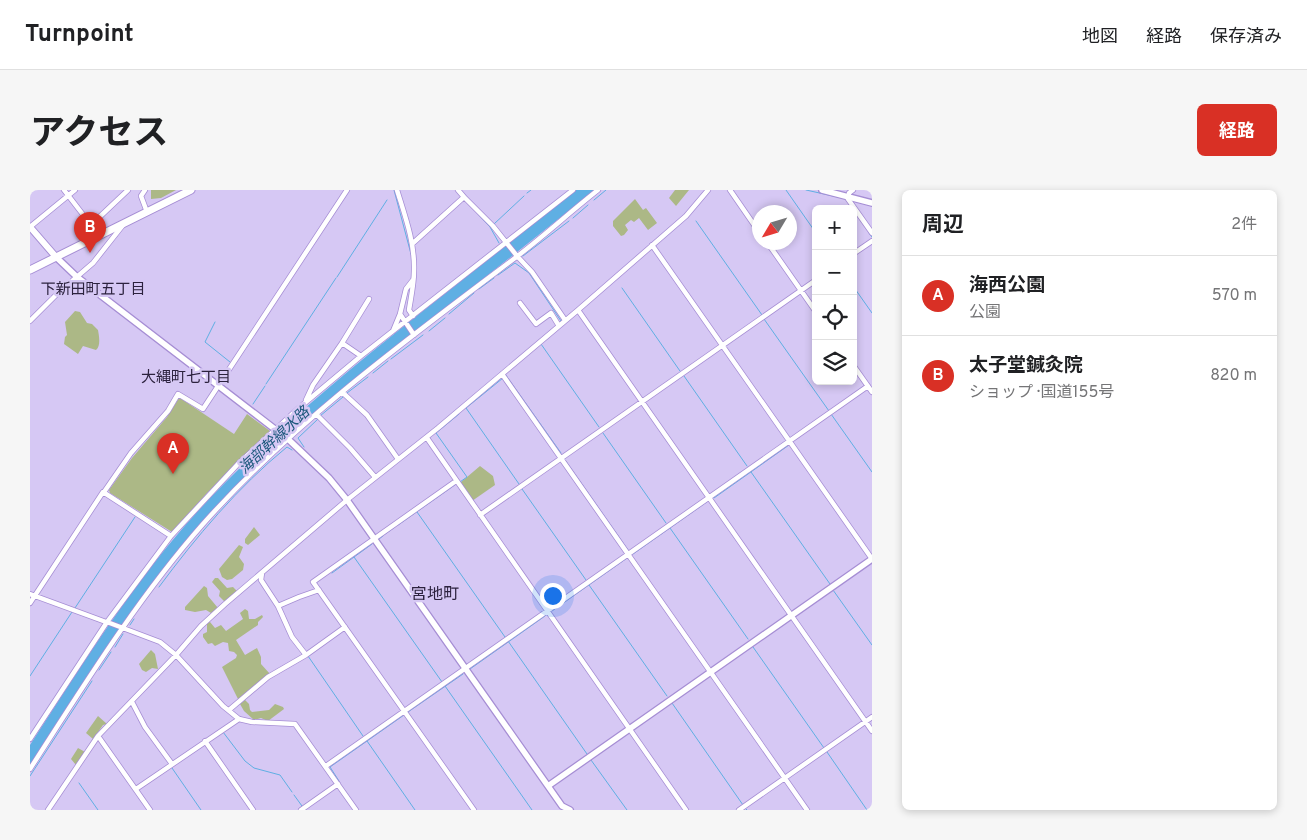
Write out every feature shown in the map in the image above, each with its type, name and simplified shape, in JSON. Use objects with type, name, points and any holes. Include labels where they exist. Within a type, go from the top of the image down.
[{"type":"highway","points":[[30,270],[191,190]]},
{"type":"main road","points":[[30,227],[56,257]]},
{"type":"street","points":[[64,190],[100,236]]},
{"type":"street","points":[[30,227],[75,190]]},
{"type":"street","points":[[91,225],[128,190]]},
{"type":"street","points":[[145,190],[141,196],[147,212]]},
{"type":"street","points":[[30,603],[32,595],[102,492],[104,492],[131,453],[168,411],[178,394],[203,409],[347,190]]},
{"type":"street","points":[[397,190],[412,244],[414,279],[409,310],[413,316]]},
{"type":"street","points":[[458,190],[493,226],[532,272],[565,320]]},
{"type":"street","points":[[563,190],[567,194]]},
{"type":"street","points":[[30,739],[107,622],[171,536],[238,464],[306,402],[361,356],[405,324],[573,190]]},
{"type":"street","points":[[30,769],[122,628],[204,524],[241,485],[288,439],[342,392],[465,294],[517,256],[598,190]]},
{"type":"street","points":[[48,810],[98,736],[132,702],[201,626],[347,500],[426,438],[578,310],[686,216],[708,190]]},
{"type":"street","points":[[730,190],[752,221]]},
{"type":"street","points":[[822,190],[872,202]]},
{"type":"street","points":[[848,196],[853,190]]},
{"type":"street","points":[[848,196],[848,199],[872,233]]},
{"type":"street","points":[[412,244],[464,197]]},
{"type":"street","points":[[30,321],[93,263],[124,223]]},
{"type":"street","points":[[857,251],[872,241]]},
{"type":"street","points":[[548,786],[872,559],[652,245]]},
{"type":"street","points":[[773,250],[812,306]]},
{"type":"street","points":[[56,257],[77,277],[288,439],[329,478],[347,500],[562,806],[570,810]]},
{"type":"street","points":[[392,332],[400,314],[406,289],[414,279]]},
{"type":"street","points":[[480,515],[812,283]]},
{"type":"street","points":[[306,402],[313,385],[369,299]]},
{"type":"street","points":[[520,303],[536,324],[550,313],[559,326]]},
{"type":"street","points":[[578,310],[872,731]]},
{"type":"street","points":[[400,314],[414,335]]},
{"type":"street","points":[[342,343],[361,356]]},
{"type":"street","points":[[857,371],[872,392]]},
{"type":"street","points":[[502,374],[807,810]]},
{"type":"street","points":[[326,766],[868,386]]},
{"type":"street","points":[[342,392],[367,415],[398,459]]},
{"type":"street","points":[[316,414],[350,448],[375,477]]},
{"type":"street","points":[[426,438],[686,810]]},
{"type":"street","points":[[456,481],[313,582],[474,810]]},
{"type":"street","points":[[104,492],[171,536]]},
{"type":"street","points":[[262,573],[261,580],[278,606],[292,636],[306,655]]},
{"type":"street","points":[[253,580],[261,580]]},
{"type":"street","points":[[278,606],[319,590]]},
{"type":"street","points":[[32,595],[160,642],[176,655],[229,710],[240,718],[252,722],[295,724],[356,810]]},
{"type":"street","points":[[229,710],[268,677],[306,655],[345,627]]},
{"type":"street","points":[[132,702],[145,727],[172,764]]},
{"type":"street","points":[[739,810],[872,717]]},
{"type":"street","points":[[136,789],[240,718]]},
{"type":"street","points":[[98,736],[149,810]]},
{"type":"street","points":[[205,741],[253,810]]},
{"type":"street","points":[[301,810],[338,784]]},
{"type":"green space","points":[[151,190],[176,190],[161,198],[151,199]]},
{"type":"green space","points":[[675,190],[689,190],[676,206],[669,198]]},
{"type":"green space","points":[[635,199],[643,210],[646,208],[657,223],[648,230],[639,218],[634,222],[631,220],[625,225],[628,230],[621,236],[613,226],[613,221]]},
{"type":"green space","points":[[75,311],[80,312],[87,323],[92,324],[98,330],[99,343],[96,350],[83,346],[78,354],[64,344],[67,335],[65,322]]},
{"type":"green space","points":[[179,398],[234,434],[247,414],[270,431],[209,491],[172,532],[110,493],[109,490],[132,458],[167,417]]},
{"type":"green space","points":[[480,466],[493,476],[495,485],[472,501],[460,483]]},
{"type":"green space","points":[[254,527],[260,535],[248,545],[245,543],[245,539]]},
{"type":"green space","points":[[239,545],[243,547],[239,557],[244,564],[243,570],[232,579],[227,580],[222,577],[219,569]]},
{"type":"green space","points":[[215,578],[218,578],[227,588],[233,587],[238,592],[225,602],[219,596],[220,591],[212,582]]},
{"type":"green space","points":[[204,586],[207,588],[208,596],[218,608],[211,613],[206,610],[195,612],[185,610],[185,607]]},
{"type":"green space","points":[[245,609],[248,611],[249,619],[255,619],[262,615],[263,617],[258,622],[258,625],[236,640],[245,655],[257,648],[261,657],[261,664],[270,674],[239,701],[222,667],[236,658],[237,655],[229,651],[228,643],[223,642],[215,646],[212,643],[208,644],[203,634],[207,632],[207,623],[210,622],[215,628],[221,625],[226,631],[243,619],[240,613]]},
{"type":"green space","points":[[151,650],[155,654],[158,669],[152,668],[146,672],[142,670],[139,664]]},
{"type":"green space","points":[[245,700],[252,712],[269,710],[275,704],[284,709],[268,721],[261,718],[254,720],[244,711],[240,704]]},
{"type":"green space","points":[[98,716],[107,724],[103,725],[93,739],[86,733]]},
{"type":"green space","points":[[78,748],[85,752],[76,765],[71,759]]},
{"type":"water","name":"海部幹線水路","points":[[576,190],[595,190],[331,400],[204,522],[122,627],[30,766],[30,745],[89,655],[130,595],[174,538],[198,511],[248,460],[326,390]]},
{"type":"waterway","points":[[394,190],[411,254]]},
{"type":"waterway","points":[[527,193],[531,190]]},
{"type":"waterway","points":[[594,200],[606,190]]},
{"type":"waterway","points":[[786,190],[812,227]]},
{"type":"waterway","points":[[806,190],[842,198]]},
{"type":"waterway","points":[[494,224],[524,196]]},
{"type":"waterway","points":[[337,277],[387,200]]},
{"type":"waterway","points":[[862,203],[872,206]]},
{"type":"waterway","points":[[573,218],[588,205]]},
{"type":"waterway","points":[[477,213],[490,227],[499,243]]},
{"type":"waterway","points":[[523,256],[569,221]]},
{"type":"waterway","points":[[696,221],[762,315]]},
{"type":"waterway","points":[[869,233],[872,237]]},
{"type":"waterway","points":[[498,275],[515,263],[529,273],[561,321]]},
{"type":"waterway","points":[[266,384],[336,278]]},
{"type":"waterway","points":[[479,289],[494,278]]},
{"type":"waterway","points":[[622,288],[680,371]]},
{"type":"waterway","points":[[857,292],[872,313]]},
{"type":"waterway","points":[[449,314],[474,293]]},
{"type":"waterway","points":[[429,331],[445,318]]},
{"type":"waterway","points":[[764,319],[829,411]]},
{"type":"waterway","points":[[215,322],[205,342],[230,362]]},
{"type":"waterway","points":[[561,453],[505,374],[563,325]]},
{"type":"waterway","points":[[391,359],[423,335]]},
{"type":"waterway","points":[[541,344],[599,427]]},
{"type":"waterway","points":[[373,373],[388,361]]},
{"type":"waterway","points":[[684,376],[747,466]]},
{"type":"waterway","points":[[347,393],[368,377]]},
{"type":"waterway","points":[[503,378],[466,408],[519,484]]},
{"type":"waterway","points":[[253,404],[265,386]]},
{"type":"waterway","name":"海部幹線水路","points":[[320,416],[343,397]]},
{"type":"waterway","points":[[459,414],[436,433],[467,477],[460,482]]},
{"type":"waterway","points":[[831,414],[872,472]]},
{"type":"waterway","name":"海部幹線水路","points":[[304,447],[298,438],[318,419]]},
{"type":"waterway","points":[[603,433],[666,523]]},
{"type":"waterway","points":[[714,498],[789,445]]},
{"type":"waterway","name":"海部幹線水路","points":[[159,587],[203,531],[235,496],[287,447],[292,450]]},
{"type":"waterway","points":[[565,460],[628,550]]},
{"type":"waterway","points":[[751,472],[830,584]]},
{"type":"waterway","points":[[398,525],[456,484]]},
{"type":"waterway","points":[[522,489],[586,580]]},
{"type":"waterway","points":[[633,554],[708,501]]},
{"type":"waterway","points":[[417,512],[505,637]]},
{"type":"waterway","points":[[75,608],[135,517]]},
{"type":"waterway","points":[[385,534],[395,527]]},
{"type":"waterway","points":[[670,528],[748,639]]},
{"type":"waterway","points":[[379,539],[383,536]]},
{"type":"waterway","points":[[332,573],[372,544]]},
{"type":"waterway","points":[[354,557],[442,682]]},
{"type":"waterway","points":[[552,611],[627,558]]},
{"type":"waterway","points":[[589,585],[667,696]]},
{"type":"waterway","points":[[833,590],[872,645]]},
{"type":"waterway","points":[[30,676],[72,612]]},
{"type":"waterway","points":[[470,669],[545,616]]},
{"type":"waterway","points":[[130,625],[134,619]]},
{"type":"waterway","points":[[115,647],[123,634]]},
{"type":"waterway","points":[[508,641],[587,754]]},
{"type":"waterway","points":[[753,647],[824,748]]},
{"type":"waterway","points":[[99,670],[111,652]]},
{"type":"waterway","points":[[308,656],[363,736]]},
{"type":"waterway","points":[[408,712],[463,674]]},
{"type":"waterway","points":[[30,776],[92,681]]},
{"type":"waterway","points":[[445,686],[532,810]]},
{"type":"waterway","points":[[672,703],[743,805]]},
{"type":"waterway","points":[[339,781],[330,767],[404,715]]},
{"type":"waterway","points":[[223,732],[245,761],[254,768],[280,775],[292,792]]},
{"type":"waterway","points":[[367,741],[415,810]]},
{"type":"waterway","points":[[158,748],[169,763]]},
{"type":"waterway","points":[[827,752],[867,810]]},
{"type":"waterway","points":[[591,760],[627,810]]},
{"type":"waterway","points":[[172,768],[201,810]]},
{"type":"waterway","points":[[79,783],[98,810]]},
{"type":"waterway","points":[[294,795],[302,806]]},
{"type":"place","name":"太子堂鍼灸院","points":[[90,253]]},
{"type":"place","name":"海西公園","points":[[173,474]]},
{"type":"district","name":"下新田町五丁目","points":[[93,289]]},
{"type":"district","name":"大縄町七丁目","points":[[186,377]]},
{"type":"district","name":"宮地町","points":[[435,593]]}]
